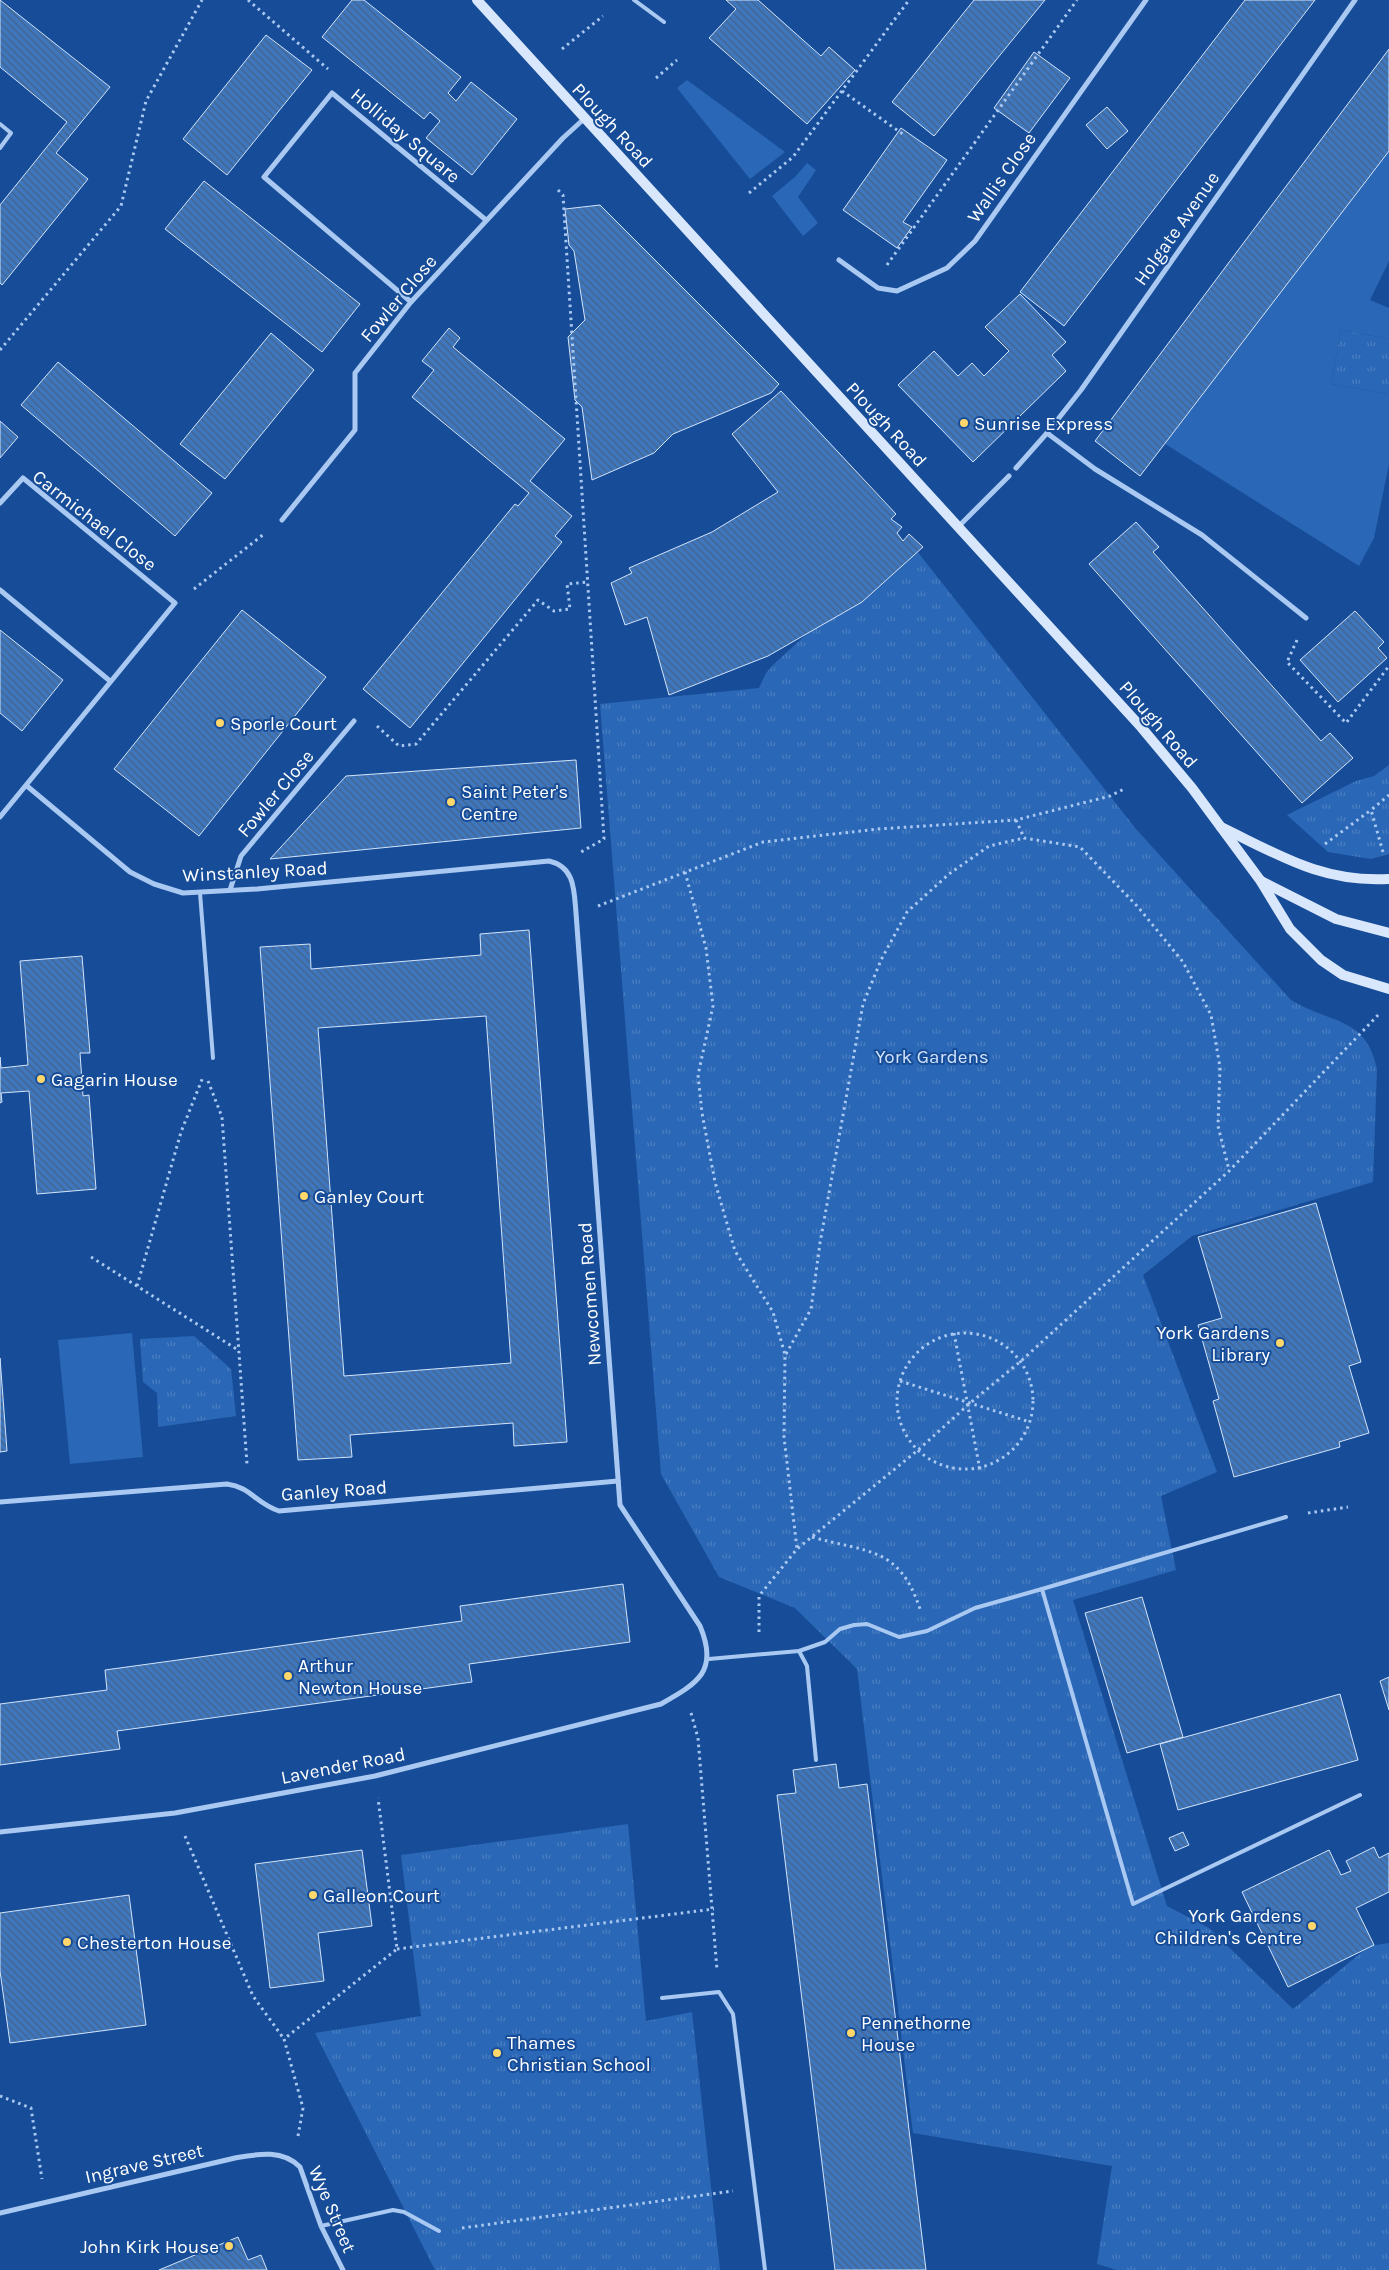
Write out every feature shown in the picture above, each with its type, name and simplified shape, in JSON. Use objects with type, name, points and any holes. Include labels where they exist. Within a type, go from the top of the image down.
[{"type":"street","name":"Plough Road","points":[[477,0],[1173,764],[1260,880],[1290,929],[1321,960],[1343,975],[1389,989]]},
{"type":"street","name":"Wallis Close","points":[[839,260],[878,288],[897,291],[947,268],[975,241],[1146,0]]},
{"type":"street","name":"Holgate Avenue","points":[[1016,468],[1048,433],[1081,390],[1355,0]]},
{"type":"street","name":"Holliday Square","points":[[412,302],[264,177],[332,93],[486,220]]},
{"type":"street","name":"Fowler Close","points":[[282,520],[355,430],[354,373],[412,302],[486,220],[563,138],[585,118]]},
{"type":"street","points":[[1048,433],[1095,469],[1202,535],[1306,618]]},
{"type":"street","points":[[958,526],[1009,476]]},
{"type":"street","name":"Carmichael Close","points":[[0,503],[23,478],[175,603]]},
{"type":"street","points":[[0,590],[110,681]]},
{"type":"street","points":[[0,818],[175,603]]},
{"type":"street","name":"Fowler Close","points":[[230,890],[241,856],[354,721]]},
{"type":"street","name":"Winstanley Road","points":[[26,786],[130,872],[154,884],[183,892],[200,893],[549,862],[560,864]]},
{"type":"street","points":[[1220,827],[1309,869],[1336,877],[1362,881],[1389,879]]},
{"type":"street","name":"Newcomen Road","points":[[560,864],[568,874],[574,888],[620,1505],[700,1626],[706,1640],[709,1660]]},
{"type":"street","name":"Plough Road","points":[[1260,880],[1336,919],[1389,933]]},
{"type":"street","name":"Ganley Road","points":[[0,1502],[227,1484],[242,1486],[264,1506],[279,1511],[618,1481]]},
{"type":"street","points":[[684,1691],[702,1675],[709,1660]]},
{"type":"street","name":"Lavender Road","points":[[0,1832],[175,1813],[375,1776],[661,1704],[684,1691]]},
{"type":"street","name":"Ingrave Street","points":[[0,2213],[235,2158],[270,2152],[294,2161]]},
{"type":"street","name":"Wye Street","points":[[294,2161],[300,2167],[320,2226],[343,2270]]},
{"type":"lane","points":[[634,0],[664,22]]},
{"type":"lane","points":[[0,124],[11,133],[0,148]]},
{"type":"lane","points":[[200,893],[213,1058]]},
{"type":"lane","points":[[709,1660],[799,1651],[826,1642],[840,1630],[854,1625],[867,1624],[899,1637],[927,1632],[975,1608],[1286,1517]]},
{"type":"lane","points":[[1042,1589],[1132,1904],[1360,1794]]},
{"type":"lane","points":[[799,1651],[807,1666],[816,1760]]},
{"type":"lane","points":[[662,1998],[719,1992],[733,2014],[765,2270]]},
{"type":"lane","points":[[320,2226],[393,2210],[404,2212],[439,2231]]},
{"type":"path","points":[[0,350],[121,206],[146,101],[202,0]]},
{"type":"path","points":[[248,0],[332,72],[332,93]]},
{"type":"path","points":[[749,193],[793,157],[909,0]]},
{"type":"path","points":[[886,264],[1077,0]]},
{"type":"path","points":[[562,49],[604,16]]},
{"type":"path","points":[[656,78],[677,60]]},
{"type":"path","points":[[842,91],[904,135]]},
{"type":"path","points":[[558,190],[563,196],[604,838],[560,864]]},
{"type":"path","points":[[175,603],[282,520]]},
{"type":"path","points":[[354,721],[366,717],[399,746],[416,744],[538,600],[554,611],[570,609],[567,584],[588,582]]},
{"type":"path","points":[[1306,618],[1288,662],[1346,723],[1389,666]]},
{"type":"path","points":[[576,913],[615,901],[763,842],[878,829],[1016,820],[1110,796],[1126,788]]},
{"type":"path","points":[[1323,846],[1389,795]]},
{"type":"path","points":[[1371,810],[1384,855]]},
{"type":"path","points":[[1016,820],[1024,838]]},
{"type":"path","points":[[786,1355],[811,1309],[820,1243],[863,1004],[881,960],[906,912],[949,874],[989,846],[1024,838],[1080,846],[1138,907],[1183,962],[1211,1015],[1220,1067],[1218,1126],[1229,1171]]},
{"type":"path","points":[[685,872],[706,948],[714,1006],[698,1075],[702,1114],[714,1182],[735,1251],[773,1312],[786,1355],[784,1438],[797,1549]]},
{"type":"path","points":[[759,1655],[759,1596],[797,1549],[918,1450],[1021,1361],[1229,1171],[1362,1034],[1383,1009]]},
{"type":"path","points":[[137,1286],[181,1132],[205,1073],[222,1117],[250,1494]]},
{"type":"path","points":[[91,1258],[238,1350]]},
{"type":"path","points":[[954,1333],[980,1470]]},
{"type":"path","points":[[954,1333],[985,1336],[1005,1346],[1021,1361],[1029,1378],[1033,1396],[1030,1422],[1024,1435],[1011,1452],[980,1470],[952,1468],[934,1462],[918,1450],[904,1433],[898,1411],[900,1381],[906,1367],[920,1350],[940,1338],[954,1333]]},
{"type":"path","points":[[900,1381],[1030,1422]]},
{"type":"path","points":[[1334,1509],[1348,1507]]},
{"type":"path","points":[[812,1537],[879,1553],[896,1566],[912,1585],[927,1632]]},
{"type":"path","points":[[684,1691],[698,1738],[714,1909],[719,1992]]},
{"type":"path","points":[[375,1776],[397,1949]]},
{"type":"path","points":[[175,1813],[253,1996],[284,2038],[303,2108],[294,2161]]},
{"type":"path","points":[[284,2038],[397,1949],[714,1909]]},
{"type":"path","points":[[0,2096],[31,2108],[45,2202]]},
{"type":"path","points":[[439,2231],[756,2188]]},
{"type":"green space","points":[[687,80],[785,152],[750,179],[677,88]]},
{"type":"green space","points":[[1389,121],[1389,261],[1370,300],[1389,308],[1389,339],[1341,330],[1331,384],[1389,394],[1389,464],[1374,538],[1359,566],[1162,442]]},
{"type":"green space","points":[[807,163],[816,170],[798,197],[818,223],[803,236],[772,196],[795,177]]},
{"type":"green space","points":[[1341,330],[1389,339],[1389,394],[1331,384]]},
{"type":"green space","name":"York Gardens","points":[[909,541],[1136,829],[1291,1000],[1355,1030],[1364,1039],[1372,1052],[1377,1069],[1373,1182],[1192,1236],[1143,1275],[1217,1472],[1161,1496],[1176,1570],[1073,1600],[1167,1906],[1209,1928],[1293,2009],[1369,1946],[1389,1943],[1389,2270],[1117,2270],[1097,2264],[1112,2166],[913,2133],[857,1669],[795,1608],[719,1577],[661,1474],[600,704],[759,688],[766,673],[775,663]]},
{"type":"green space","points":[[1389,765],[1389,854],[1371,859],[1328,852],[1287,815],[1356,781],[1374,776]]},
{"type":"green space","points":[[132,1333],[143,1457],[70,1464],[58,1340]]},
{"type":"green space","points":[[194,1336],[231,1369],[236,1416],[158,1427],[157,1393],[143,1382],[140,1339]]},
{"type":"green space","points":[[628,1824],[646,2021],[692,2012],[720,2270],[435,2270],[315,2033],[421,2016],[401,1855]]},
{"type":"building","points":[[0,0],[110,87],[56,153],[88,179],[2,285],[0,283],[0,205],[67,122],[0,67]]},
{"type":"building","points":[[352,0],[364,0],[461,77],[448,93],[456,101],[471,82],[517,119],[472,175],[426,138],[440,121],[430,112],[424,119],[322,37]]},
{"type":"building","points":[[726,0],[758,0],[821,56],[829,47],[855,70],[807,124],[709,38],[736,9]]},
{"type":"building","points":[[974,0],[1045,0],[934,136],[892,102]]},
{"type":"building","points":[[1245,0],[1315,0],[1064,326],[1020,292]]},
{"type":"building","points":[[266,35],[312,70],[227,175],[183,139]]},
{"type":"building","points":[[1389,49],[1389,151],[1140,476],[1095,441]]},
{"type":"building","points":[[1034,52],[1070,78],[1029,133],[994,108]]},
{"type":"building","points":[[1107,107],[1128,131],[1107,149],[1086,125]]},
{"type":"building","points":[[901,128],[947,160],[903,222],[912,227],[897,248],[843,210]]},
{"type":"building","points":[[204,181],[360,304],[322,352],[165,229]]},
{"type":"building","points":[[600,205],[779,384],[771,393],[673,434],[654,453],[592,480],[582,407],[575,400],[568,337],[585,320],[574,251],[569,245],[565,209]]},
{"type":"building","points":[[1020,294],[1066,342],[1052,355],[1066,371],[973,462],[898,385],[934,351],[958,376],[972,363],[984,376],[1009,351],[985,327]]},
{"type":"building","points":[[449,328],[460,338],[453,347],[565,439],[530,481],[572,516],[555,536],[562,542],[410,728],[363,689],[515,504],[518,506],[529,493],[412,397],[434,370],[422,361]]},
{"type":"building","points":[[271,333],[314,370],[225,479],[180,444]]},
{"type":"building","points":[[58,362],[212,493],[175,536],[21,405]]},
{"type":"building","points":[[781,391],[896,514],[891,519],[902,527],[897,533],[903,541],[909,534],[923,547],[862,602],[768,656],[669,695],[647,617],[625,625],[611,583],[632,573],[629,568],[712,532],[778,492],[732,434]]},
{"type":"building","points":[[0,421],[18,437],[0,458]]},
{"type":"building","points":[[1136,522],[1159,547],[1153,552],[1321,741],[1330,733],[1353,758],[1302,803],[1089,564]]},
{"type":"building","name":"Sporle Court","points":[[242,610],[326,677],[199,836],[114,769]]},
{"type":"building","points":[[1355,611],[1384,642],[1378,648],[1387,658],[1338,702],[1300,660]]},
{"type":"building","points":[[0,630],[63,680],[22,731],[0,713]]},
{"type":"building","name":"Saint Peter's Centre","points":[[576,760],[581,828],[270,859],[346,776]]},
{"type":"building","name":"Ganley Court","points":[[529,930],[567,1442],[514,1446],[513,1423],[350,1435],[352,1457],[298,1460],[260,947],[310,944],[311,969],[481,955],[480,934]],"holes":[[[486,1016],[511,1363],[344,1376],[318,1028]]]},
{"type":"building","name":"Gagarin House","points":[[82,956],[90,1053],[80,1053],[83,1096],[89,1095],[96,1189],[37,1194],[29,1091],[1,1093],[2,1102],[0,1103],[0,1057],[1,1068],[28,1065],[20,961]]},
{"type":"building","name":"York Gardens Library","points":[[1316,1203],[1361,1362],[1349,1366],[1369,1433],[1339,1442],[1340,1447],[1234,1477],[1213,1401],[1219,1399],[1198,1325],[1222,1318],[1198,1237]]},
{"type":"building","points":[[0,1358],[7,1451],[0,1452]]},
{"type":"building","name":"Arthur Newton House","points":[[623,1584],[630,1642],[469,1664],[472,1682],[117,1731],[120,1749],[0,1765],[0,1704],[107,1690],[105,1670],[462,1621],[460,1606]]},
{"type":"building","points":[[1142,1597],[1183,1737],[1127,1753],[1085,1613]]},
{"type":"building","points":[[1389,1677],[1389,1710],[1380,1681]]},
{"type":"building","points":[[1340,1694],[1358,1760],[1178,1810],[1160,1744]]},
{"type":"building","name":"Pennethorne House","points":[[836,1764],[839,1788],[867,1784],[926,2270],[835,2270],[777,1795],[796,1793],[793,1770]]},
{"type":"building","points":[[1183,1832],[1189,1845],[1175,1851],[1169,1838]]},
{"type":"building","name":"York Gardens Children's Centre","points":[[1374,1847],[1379,1858],[1389,1853],[1389,1892],[1356,1908],[1374,1945],[1288,1987],[1242,1892],[1329,1850],[1341,1875],[1351,1871],[1346,1861]]},
{"type":"building","name":"Galleon Court","points":[[362,1850],[372,1926],[318,1933],[324,1981],[270,1988],[255,1864]]},
{"type":"building","name":"Chesterton House","points":[[129,1895],[146,2025],[10,2043],[0,1971],[0,1913]]},
{"type":"building","name":"John Kirk House","points":[[238,2237],[248,2260],[261,2255],[267,2270],[159,2270]]},
{"type":"place","name":"Sunrise Express","points":[[964,423]]},
{"type":"place","name":"Sporle Court","points":[[220,723]]},
{"type":"place","name":"Saint Peter's Centre","points":[[451,802]]},
{"type":"place","name":"Gagarin House","points":[[41,1079]]},
{"type":"place","name":"Ganley Court","points":[[304,1196]]},
{"type":"place","name":"York Gardens Library","points":[[1280,1343]]},
{"type":"place","name":"Arthur Newton House","points":[[288,1676]]},
{"type":"place","name":"Galleon Court","points":[[313,1895]]},
{"type":"place","name":"York Gardens Children's Centre","points":[[1312,1926]]},
{"type":"place","name":"Chesterton House","points":[[67,1942]]},
{"type":"place","name":"Pennethorne House","points":[[851,2033]]},
{"type":"place","name":"Thames Christian School","points":[[497,2053]]},
{"type":"place","name":"John Kirk House","points":[[229,2246]]}]
